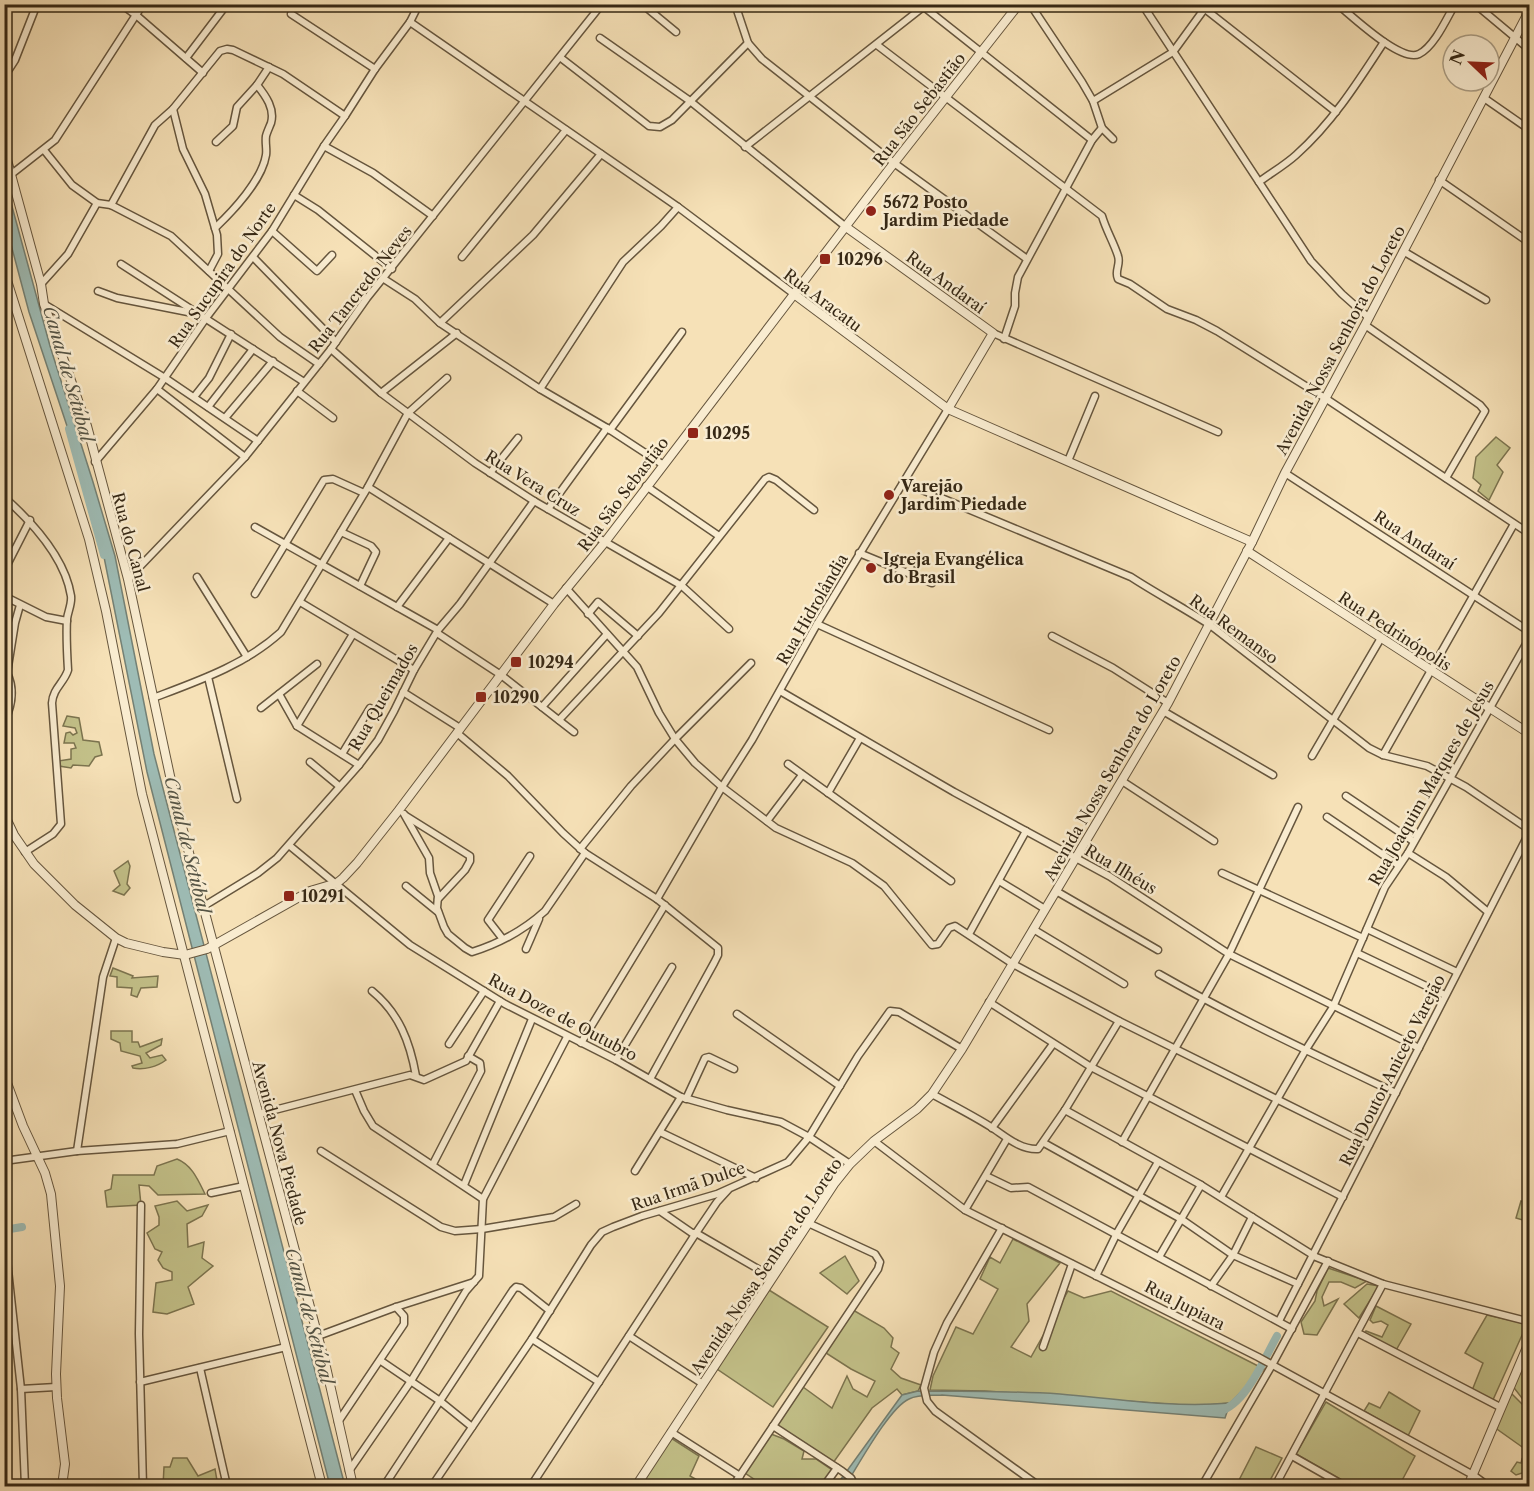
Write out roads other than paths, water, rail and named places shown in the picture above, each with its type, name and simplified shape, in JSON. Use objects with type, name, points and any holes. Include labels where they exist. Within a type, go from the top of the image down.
[{"type":"street","points":[[4,77],[15,60],[37,4]]},
{"type":"street","points":[[120,4],[203,73]]},
{"type":"street","points":[[7,178],[44,150],[63,131],[143,4]]},
{"type":"street","points":[[186,58],[227,4]]},
{"type":"street","name":"Rua Sucupira do Norte","points":[[95,462],[157,389],[203,316],[228,291],[272,231],[324,146],[375,69],[410,22],[419,4]]},
{"type":"street","name":"Rua Tancredo Neves","points":[[128,579],[245,457],[602,4]]},
{"type":"street","points":[[642,4],[676,32]]},
{"type":"street","points":[[735,4],[748,43],[762,59],[894,163],[1027,259]]},
{"type":"street","name":"Rua São Sebastião","points":[[189,954],[211,948],[310,891],[337,883],[357,863],[401,812],[566,588],[605,542],[1018,4]]},
{"type":"street","points":[[1030,4],[1093,101],[1102,128],[1113,139]]},
{"type":"street","points":[[1142,4],[1311,261],[1367,322],[1485,411],[1446,478]]},
{"type":"street","points":[[1337,4],[1384,42],[1405,54],[1420,54],[1428,47],[1455,4]]},
{"type":"street","points":[[1475,4],[1514,39],[1530,50]]},
{"type":"street","points":[[745,147],[926,6],[1092,140]]},
{"type":"street","points":[[1093,101],[1173,52],[1206,7],[1336,112]]},
{"type":"street","name":"Avenida Nossa Senhora do Loreto","points":[[636,1486],[772,1277],[850,1164],[874,1141],[917,1109],[932,1094],[962,1049],[1168,703],[1252,542],[1285,473],[1367,322],[1530,9]]},
{"type":"street","points":[[291,14],[375,69]]},
{"type":"street","name":"Rua Aracatu","points":[[410,22],[678,207],[948,409],[1252,542]]},
{"type":"street","name":"Rua Andaraí","points":[[600,38],[690,101],[846,227],[993,333],[1218,432]]},
{"type":"street","points":[[1259,182],[1295,156],[1336,112],[1384,42]]},
{"type":"street","points":[[561,58],[649,126],[655,127],[665,125],[748,43]]},
{"type":"street","points":[[877,45],[1102,216],[1119,258],[1116,273],[1118,279],[1130,284],[1167,309],[1217,331],[1325,398],[1530,534]]},
{"type":"street","points":[[111,205],[155,125],[173,109],[220,51],[233,50],[268,66],[345,116]]},
{"type":"street","points":[[216,142],[233,126],[237,107],[257,85],[268,66]]},
{"type":"street","points":[[215,228],[231,213],[264,163],[266,136],[272,114],[271,107],[257,85]]},
{"type":"street","points":[[1484,98],[1530,130]]},
{"type":"street","points":[[173,109],[183,149],[205,194],[215,228],[219,251],[209,272]]},
{"type":"street","points":[[1004,339],[1015,306],[1018,277],[1092,140],[1102,128]]},
{"type":"street","points":[[462,257],[566,130]]},
{"type":"street","points":[[324,146],[373,173],[433,216]]},
{"type":"street","name":"Rua do Canal","points":[[4,148],[7,178],[41,284],[44,304],[87,426],[128,579],[176,804],[204,906],[211,948]]},
{"type":"street","points":[[44,150],[67,181],[97,203],[111,205],[171,236],[280,337],[319,364]]},
{"type":"street","points":[[440,323],[532,235],[601,154]]},
{"type":"street","points":[[1439,180],[1530,243]]},
{"type":"street","points":[[294,195],[318,210],[392,269]]},
{"type":"street","points":[[41,284],[68,254],[97,203]]},
{"type":"street","points":[[540,389],[623,262],[662,226],[678,207]]},
{"type":"street","points":[[272,231],[315,270],[318,270],[332,255]]},
{"type":"street","points":[[1403,251],[1486,300]]},
{"type":"street","points":[[253,257],[336,342]]},
{"type":"street","points":[[121,264],[304,381]]},
{"type":"street","points":[[4,271],[89,539],[106,611],[142,794],[189,954],[244,1186],[322,1486]]},
{"type":"street","points":[[384,279],[415,299],[440,323],[540,389],[663,464]]},
{"type":"street","points":[[98,291],[117,298],[203,316]]},
{"type":"street","points":[[44,304],[165,378],[258,441]]},
{"type":"street","points":[[548,509],[682,332]]},
{"type":"street","points":[[381,393],[457,333]]},
{"type":"street","name":"Rua Hidrolândia","points":[[657,899],[859,553],[993,333]]},
{"type":"street","points":[[194,397],[209,378],[231,334]]},
{"type":"street","points":[[208,406],[254,349]]},
{"type":"street","name":"Rua Vera Cruz","points":[[331,349],[381,393],[490,473],[534,501],[682,585],[729,629]]},
{"type":"street","points":[[225,418],[273,361]]},
{"type":"street","points":[[153,698],[208,677],[247,657],[270,642],[280,632],[366,490],[408,413],[447,378]]},
{"type":"street","points":[[157,389],[245,457]]},
{"type":"street","points":[[297,391],[333,418]]},
{"type":"street","points":[[1068,461],[1095,396]]},
{"type":"street","points":[[490,473],[518,438]]},
{"type":"street","name":"Rua Andaraí","points":[[1285,473],[1530,632]]},
{"type":"street","points":[[559,720],[638,636],[682,585],[756,488],[769,477],[814,510]]},
{"type":"street","points":[[255,594],[326,478],[366,490],[554,604]]},
{"type":"street","name":"Rua Remanso","points":[[903,482],[1131,577],[1209,625],[1353,737],[1383,755],[1428,766],[1492,804],[1530,831]]},
{"type":"street","points":[[646,486],[719,536]]},
{"type":"street","points":[[4,497],[30,520],[42,536],[66,579],[71,596],[67,621],[67,672],[56,688],[52,703],[61,824],[53,834],[25,852]]},
{"type":"street","name":"Rua Queimados","points":[[204,906],[258,873],[290,846],[359,765],[378,740],[414,670],[437,632],[460,604],[534,501]]},
{"type":"street","points":[[4,572],[30,520]]},
{"type":"street","points":[[1383,755],[1515,524]]},
{"type":"street","points":[[255,527],[437,632],[501,675],[574,732]]},
{"type":"street","points":[[341,532],[371,546],[376,552],[360,586]]},
{"type":"street","points":[[397,607],[448,538]]},
{"type":"street","name":"Rua Pedrinópolis","points":[[1247,550],[1530,734]]},
{"type":"street","points":[[859,553],[932,582]]},
{"type":"street","points":[[197,577],[247,657]]},
{"type":"street","points":[[566,588],[637,667],[659,713],[675,739],[695,763],[722,787],[776,828],[852,863],[873,877],[894,896],[932,945],[938,944],[949,928],[955,927],[1013,964],[1119,1021],[1370,1144]]},
{"type":"street","points":[[4,596],[46,617],[67,621]]},
{"type":"street","points":[[300,602],[414,670]]},
{"type":"street","points":[[588,614],[598,602],[638,636]]},
{"type":"street","points":[[4,723],[10,708],[12,690],[6,672],[20,605]]},
{"type":"street","points":[[817,624],[1049,730]]},
{"type":"street","points":[[297,726],[352,634]]},
{"type":"street","points":[[542,707],[607,634]]},
{"type":"street","points":[[1052,636],[1113,668],[1168,703]]},
{"type":"street","name":"Rua Joaquim Marques de Jesus","points":[[1221,1197],[1333,1007],[1385,887],[1408,853],[1451,779],[1530,637]]},
{"type":"street","points":[[1312,756],[1381,638]]},
{"type":"street","points":[[526,949],[540,915],[631,786],[751,663]]},
{"type":"street","points":[[261,708],[317,664]]},
{"type":"street","points":[[208,677],[237,799]]},
{"type":"street","name":"Rua Ilhéus","points":[[780,691],[1109,876],[1229,954],[1419,1048]]},
{"type":"street","points":[[403,692],[459,731],[583,851],[657,899],[716,946],[719,951],[718,955],[650,1079]]},
{"type":"street","points":[[279,694],[297,726],[359,765]]},
{"type":"street","points":[[342,754],[370,708]]},
{"type":"street","points":[[1163,711],[1273,775]]},
{"type":"street","points":[[828,794],[860,738]]},
{"type":"street","points":[[310,762],[339,786]]},
{"type":"street","points":[[788,764],[951,881]]},
{"type":"street","points":[[767,821],[802,775]]},
{"type":"street","points":[[1122,781],[1214,841]]},
{"type":"street","points":[[1346,796],[1413,841]]},
{"type":"street","points":[[1122,1142],[1205,1000],[1298,807]]},
{"type":"street","points":[[401,812],[468,854],[470,858],[469,864],[438,900]]},
{"type":"street","points":[[401,812],[429,858],[430,873],[438,900],[438,912],[448,934],[465,948],[472,952],[530,924],[540,915]]},
{"type":"street","points":[[4,814],[25,852],[51,882],[116,938],[144,948],[189,954]]},
{"type":"street","points":[[1327,817],[1398,866]]},
{"type":"street","points":[[969,934],[1026,831]]},
{"type":"street","name":"Rua Doutor Aniceto Varejão","points":[[1280,1322],[1530,831]]},
{"type":"street","name":"Rua Doze de Outubro","points":[[290,846],[402,939],[500,1001],[616,1060],[684,1098],[781,1122],[850,1164]]},
{"type":"street","points":[[1408,853],[1446,876],[1488,912]]},
{"type":"street","points":[[502,938],[488,920],[530,856]]},
{"type":"street","points":[[1222,873],[1363,938]]},
{"type":"street","points":[[999,882],[1045,909]]},
{"type":"street","points":[[406,886],[438,912]]},
{"type":"street","points":[[1056,891],[1158,950]]},
{"type":"street","points":[[581,1043],[665,905]]},
{"type":"street","points":[[1033,929],[1124,984]]},
{"type":"street","points":[[1367,929],[1457,972]]},
{"type":"street","points":[[77,1151],[103,976],[116,938]]},
{"type":"street","name":"Avenida Nova Piedade","points":[[211,948],[259,1114],[318,1336],[353,1486]]},
{"type":"street","points":[[1357,953],[1445,995]]},
{"type":"street","points":[[616,1060],[672,967]]},
{"type":"street","points":[[1159,974],[1305,1051],[1396,1093]]},
{"type":"street","points":[[372,991],[391,1008],[398,1019],[411,1049],[416,1076]]},
{"type":"street","points":[[449,1044],[484,991]]},
{"type":"street","points":[[259,1114],[410,1075],[424,1080],[461,1065],[500,1001]]},
{"type":"street","points":[[989,1002],[1091,1067],[1343,1197]]},
{"type":"street","name":"Rua Irmã Dulce","points":[[432,1486],[532,1339],[596,1237],[613,1227],[717,1194],[788,1162],[809,1137],[885,1015],[890,1011],[899,1012],[962,1049]]},
{"type":"street","points":[[737,1014],[840,1086]]},
{"type":"street","points":[[464,1185],[532,1019]]},
{"type":"street","points":[[932,1094],[1007,1139],[1038,1149],[1065,1110],[1119,1021]]},
{"type":"street","points":[[349,1472],[411,1381],[459,1302],[479,1276],[483,1199],[567,1037]]},
{"type":"street","points":[[992,1128],[1053,1044]]},
{"type":"street","points":[[433,1164],[481,1071],[480,1063],[468,1056]]},
{"type":"street","points":[[635,1171],[684,1098],[705,1058],[709,1057],[734,1069]]},
{"type":"street","points":[[4,1075],[51,1194],[60,1286],[56,1388],[65,1464],[62,1486]]},
{"type":"street","points":[[355,1090],[373,1126],[483,1199]]},
{"type":"street","points":[[1065,1110],[1201,1185],[1314,1256],[1383,1284],[1530,1322]]},
{"type":"street","points":[[4,1161],[77,1151],[177,1144],[231,1131]]},
{"type":"street","points":[[660,1132],[756,1178]]},
{"type":"street","points":[[965,1210],[1007,1139]]},
{"type":"street","name":"Rua Jupiara","points":[[874,1141],[965,1210],[1270,1363],[1473,1475],[1488,1486]]},
{"type":"street","points":[[1044,1143],[1181,1219],[1233,1255],[1298,1284]]},
{"type":"street","points":[[321,1151],[441,1227],[455,1231],[534,1222],[554,1217],[576,1204]]},
{"type":"street","points":[[1096,1276],[1117,1233],[1158,1162]]},
{"type":"street","points":[[986,1176],[1011,1188],[1028,1187],[1290,1328]]},
{"type":"street","points":[[1159,1257],[1201,1185]]},
{"type":"street","points":[[211,1193],[244,1186]]},
{"type":"street","points":[[531,1486],[696,1233],[717,1202],[731,1187]]},
{"type":"street","points":[[141,1205],[140,1382],[143,1486]]},
{"type":"street","points":[[660,1211],[685,1229],[696,1233],[772,1277]]},
{"type":"street","points":[[1211,1286],[1233,1255],[1252,1218]]},
{"type":"street","points":[[4,1223],[6,1270],[21,1389],[25,1486]]},
{"type":"street","points":[[732,1486],[878,1269],[880,1262],[874,1254],[808,1223]]},
{"type":"street","points":[[1002,1228],[947,1323],[934,1352],[925,1383],[926,1399],[934,1411],[1039,1486]]},
{"type":"street","points":[[1202,1486],[1326,1261]]},
{"type":"street","points":[[1043,1347],[1072,1264]]},
{"type":"street","points":[[318,1336],[396,1307],[474,1282]]},
{"type":"street","points":[[1275,1486],[1383,1284]]},
{"type":"street","points":[[384,1486],[513,1290],[516,1287],[521,1288],[550,1311]]},
{"type":"street","points":[[338,1422],[405,1324],[404,1316],[396,1307]]},
{"type":"street","points":[[1358,1333],[1500,1407]]},
{"type":"street","points":[[629,1336],[703,1384]]},
{"type":"street","points":[[532,1339],[598,1382]]},
{"type":"street","points":[[1468,1486],[1530,1340]]},
{"type":"street","points":[[140,1382],[286,1347]]},
{"type":"street","points":[[381,1361],[440,1401],[472,1427]]},
{"type":"street","points":[[200,1368],[227,1486]]},
{"type":"street","points":[[21,1389],[56,1388]]},
{"type":"street","points":[[772,1426],[840,1470],[851,1478],[855,1486]]},
{"type":"street","points":[[671,1432],[740,1476]]},
{"type":"street","points":[[1292,1456],[1345,1486]]},
{"type":"street","points":[[824,1486],[840,1470]]},
{"type":"water","points":[[4,177],[50,346],[115,556],[154,754],[345,1486],[330,1486],[147,772],[102,547],[71,438],[29,312],[5,222]]},
{"type":"water","points":[[918,1391],[1042,1393],[1166,1404],[1230,1403],[1225,1418],[942,1395],[917,1396],[909,1399],[892,1414],[874,1438],[845,1486],[836,1486],[902,1395]]},
{"type":"waterway","name":"Canal de Setúbal","points":[[69,429],[104,555]]},
{"type":"waterway","points":[[4,1230],[22,1227]]},
{"type":"waterway","points":[[1218,1412],[1228,1408],[1246,1391],[1277,1336]]},
{"type":"place","name":"5672 Posto Jardim Piedade","points":[[871,211]]},
{"type":"place","name":"10296","points":[[825,259]]},
{"type":"place","name":"10295","points":[[693,433]]},
{"type":"place","name":"Varejão Jardim Piedade","points":[[889,495]]},
{"type":"place","name":"Igreja Evangélica do Brasil","points":[[871,568]]},
{"type":"place","name":"10294","points":[[516,662]]},
{"type":"place","name":"10290","points":[[481,697]]},
{"type":"place","name":"10291","points":[[289,896]]}]
